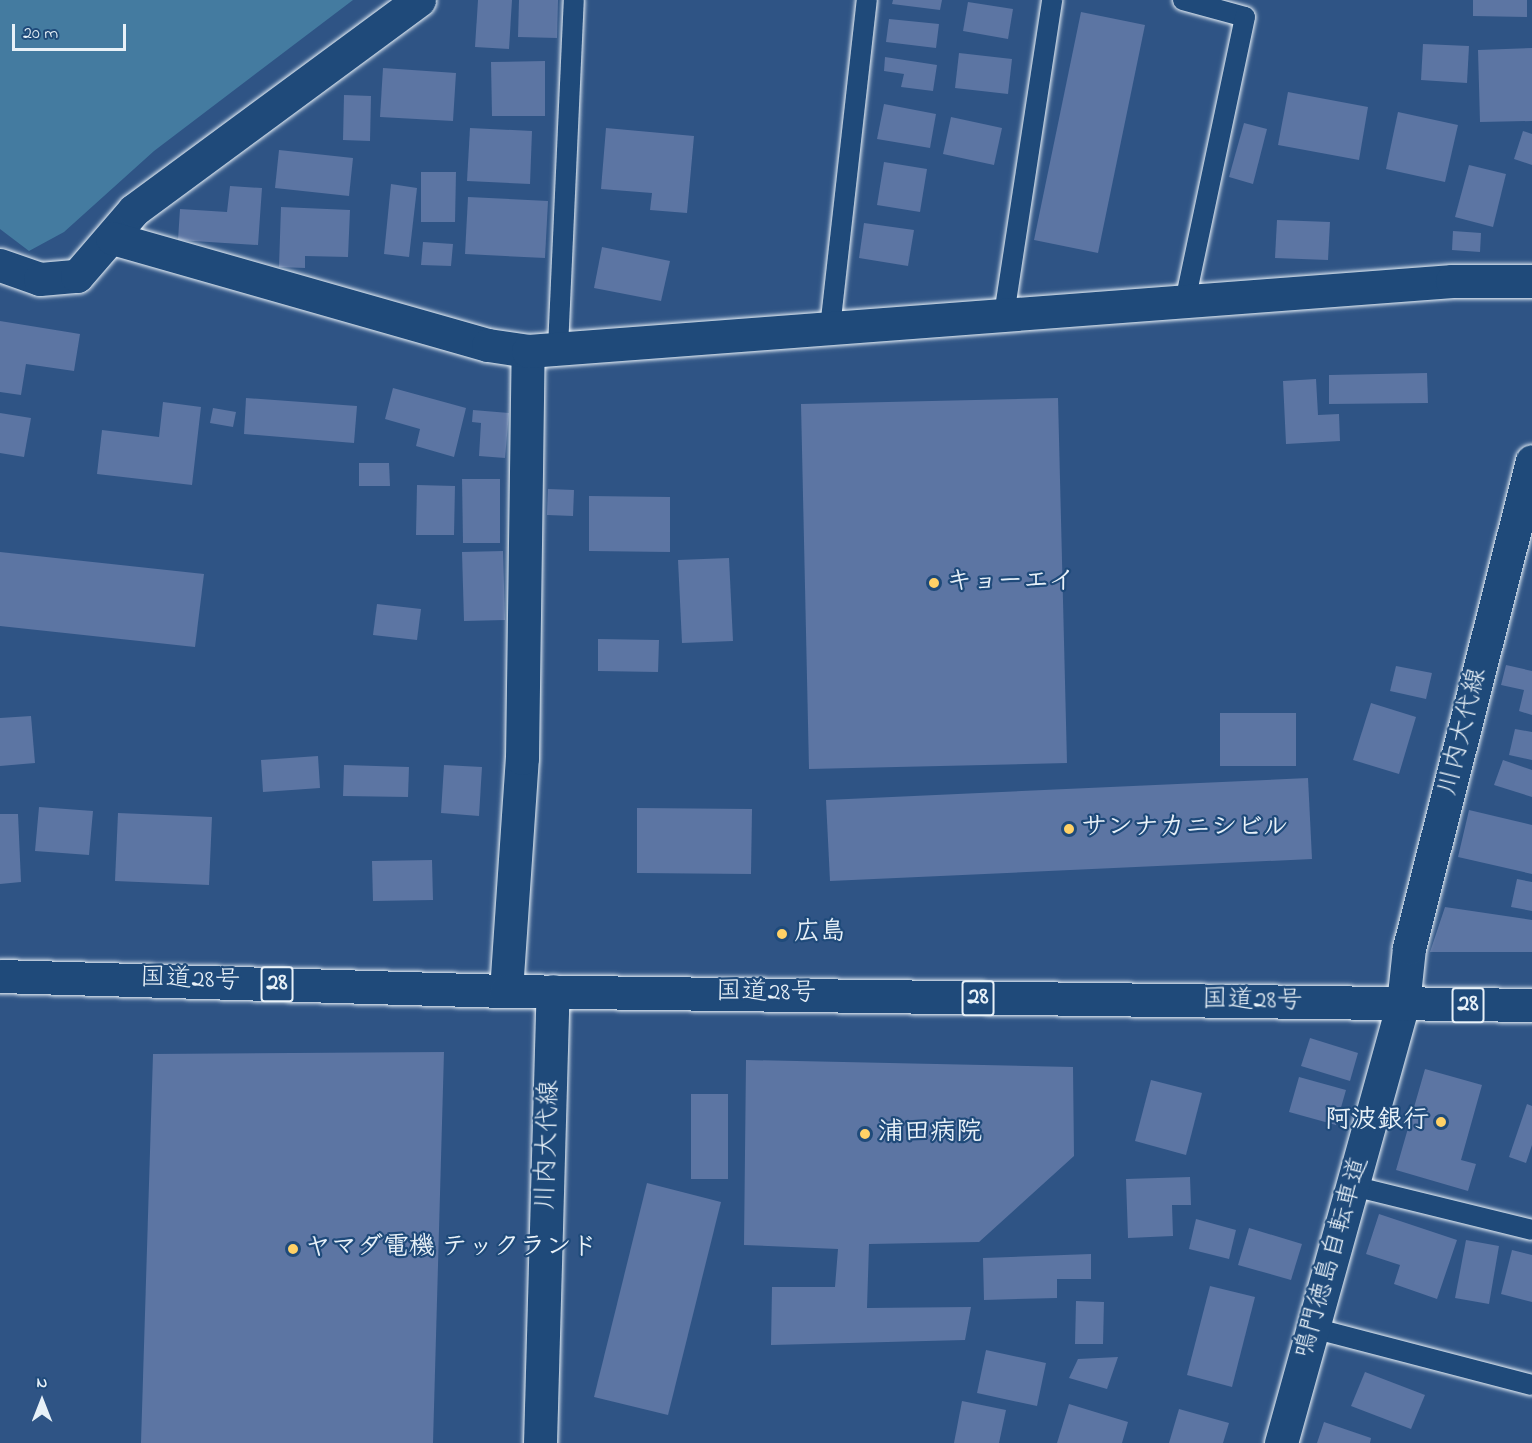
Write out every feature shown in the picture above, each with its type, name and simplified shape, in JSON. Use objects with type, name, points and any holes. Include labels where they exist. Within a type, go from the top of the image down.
[{"type":"main road","points":[[0,265],[40,279],[77,276],[134,210],[419,0]]},
{"type":"main road","points":[[112,238],[488,345],[543,350],[1452,281],[1532,281]]},
{"type":"main road","points":[[506,991],[522,759],[543,350]]},
{"type":"main road","name":"川内大代線","points":[[1403,1004],[1409,948],[1532,461]]},
{"type":"main road","name":"国道28号","points":[[0,976],[506,991],[1532,1005]]},
{"type":"main road","name":"川内大代線","points":[[540,1443],[553,991]]},
{"type":"main road","name":"鳴門徳島自転車道","points":[[1281,1443],[1403,1004]]},
{"type":"lane","points":[[543,350],[574,0]]},
{"type":"lane","points":[[830,328],[867,0]]},
{"type":"lane","points":[[1004,315],[1052,0]]},
{"type":"lane","points":[[1183,0],[1245,17],[1185,301]]},
{"type":"lane","points":[[1353,1186],[1532,1230]]},
{"type":"lane","points":[[1313,1328],[1532,1385]]},
{"type":"water","points":[[0,0],[353,0],[154,151],[64,232],[29,251],[0,229]]},
{"type":"building","points":[[478,0],[512,0],[509,49],[475,47]]},
{"type":"building","points":[[519,0],[558,0],[557,38],[518,37]]},
{"type":"building","points":[[893,0],[942,0],[940,10],[892,4]]},
{"type":"building","points":[[1473,0],[1527,0],[1527,17],[1473,16]]},
{"type":"building","points":[[968,2],[1013,9],[1008,39],[963,31]]},
{"type":"building","points":[[1081,12],[1145,25],[1098,253],[1034,240]]},
{"type":"building","points":[[889,19],[939,24],[936,48],[886,42]]},
{"type":"building","points":[[1423,44],[1469,46],[1467,83],[1421,80]]},
{"type":"building","points":[[1532,48],[1532,121],[1480,122],[1478,50]]},
{"type":"building","points":[[959,53],[1012,59],[1008,94],[955,88]]},
{"type":"building","points":[[885,57],[937,65],[933,91],[901,87],[904,74],[884,71]]},
{"type":"building","points":[[545,61],[545,116],[492,116],[491,62]]},
{"type":"building","points":[[383,68],[456,73],[453,121],[380,117]]},
{"type":"building","points":[[1288,92],[1368,107],[1359,160],[1278,145]]},
{"type":"building","points":[[344,95],[371,96],[370,141],[343,140]]},
{"type":"building","points":[[884,104],[936,114],[930,148],[877,139]]},
{"type":"building","points":[[1398,112],[1458,125],[1445,182],[1386,169]]},
{"type":"building","points":[[951,117],[1002,128],[994,165],[943,154]]},
{"type":"building","points":[[1244,123],[1267,129],[1253,184],[1229,177]]},
{"type":"building","points":[[470,128],[532,131],[530,184],[467,181]]},
{"type":"building","points":[[606,128],[694,136],[687,213],[650,210],[652,193],[601,189]]},
{"type":"building","points":[[1523,131],[1532,134],[1532,165],[1514,159]]},
{"type":"building","points":[[279,150],[353,158],[349,196],[275,188]]},
{"type":"building","points":[[884,162],[927,169],[920,212],[877,205]]},
{"type":"building","points":[[1469,165],[1506,174],[1493,227],[1455,217]]},
{"type":"building","points":[[421,172],[456,172],[455,222],[421,222]]},
{"type":"building","points":[[391,184],[417,188],[409,257],[384,254]]},
{"type":"building","points":[[230,186],[262,188],[258,245],[178,240],[180,209],[227,212]]},
{"type":"building","points":[[468,197],[548,201],[545,258],[465,254]]},
{"type":"building","points":[[281,207],[350,210],[348,257],[305,256],[305,268],[279,267]]},
{"type":"building","points":[[1277,220],[1330,222],[1328,260],[1275,258]]},
{"type":"building","points":[[864,223],[914,230],[908,266],[859,258]]},
{"type":"building","points":[[1453,231],[1481,233],[1480,252],[1452,250]]},
{"type":"building","points":[[423,242],[453,244],[451,266],[421,265]]},
{"type":"building","points":[[602,247],[670,261],[661,301],[594,288]]},
{"type":"building","points":[[0,321],[80,334],[74,371],[26,364],[21,395],[0,392]]},
{"type":"building","points":[[1427,373],[1428,403],[1329,404],[1329,375]]},
{"type":"building","points":[[1316,379],[1318,415],[1339,414],[1340,441],[1286,444],[1283,381]]},
{"type":"building","points":[[393,388],[466,408],[454,457],[416,446],[420,429],[385,419]]},
{"type":"building","points":[[246,398],[357,406],[354,443],[244,434]]},
{"type":"building","name":"キョーエイ","points":[[1058,398],[1067,763],[809,769],[801,404]]},
{"type":"building","points":[[163,402],[201,407],[192,485],[97,474],[102,430],[159,437]]},
{"type":"building","points":[[213,408],[236,412],[233,427],[210,423]]},
{"type":"building","points":[[473,410],[509,413],[505,458],[479,456],[481,423],[472,422]]},
{"type":"building","points":[[0,413],[31,418],[24,457],[0,453]]},
{"type":"building","points":[[359,463],[389,463],[390,486],[359,486]]},
{"type":"building","points":[[462,479],[500,479],[500,543],[463,543]]},
{"type":"building","points":[[417,485],[455,486],[454,535],[416,535]]},
{"type":"building","points":[[548,489],[574,490],[573,516],[547,515]]},
{"type":"building","points":[[589,496],[670,497],[670,552],[589,551]]},
{"type":"building","points":[[503,551],[505,620],[464,621],[462,552]]},
{"type":"building","points":[[0,552],[204,574],[195,647],[0,626]]},
{"type":"building","points":[[729,558],[733,641],[682,643],[678,560]]},
{"type":"building","points":[[377,604],[421,609],[417,640],[373,635]]},
{"type":"building","points":[[598,639],[659,640],[658,672],[598,671]]},
{"type":"building","points":[[1506,665],[1532,671],[1532,715],[1519,711],[1524,690],[1501,685]]},
{"type":"building","points":[[1396,666],[1432,673],[1426,699],[1390,691]]},
{"type":"building","points":[[1371,703],[1416,717],[1399,774],[1353,760]]},
{"type":"building","points":[[1220,713],[1296,713],[1296,766],[1220,766]]},
{"type":"building","points":[[31,716],[35,763],[0,766],[0,718]]},
{"type":"building","points":[[1515,729],[1532,732],[1532,760],[1509,755]]},
{"type":"building","points":[[318,756],[320,788],[263,792],[261,760]]},
{"type":"building","points":[[1503,760],[1532,770],[1532,797],[1494,785]]},
{"type":"building","points":[[344,765],[409,767],[408,797],[343,796]]},
{"type":"building","points":[[444,765],[482,767],[479,816],[441,813]]},
{"type":"building","name":"サンナカニシビル","points":[[1308,778],[1312,859],[830,881],[826,800]]},
{"type":"building","points":[[39,807],[93,811],[89,855],[35,851]]},
{"type":"building","points":[[637,808],[752,809],[751,874],[637,873]]},
{"type":"building","points":[[1469,810],[1532,825],[1532,874],[1458,857]]},
{"type":"building","points":[[118,813],[212,817],[209,885],[115,881]]},
{"type":"building","points":[[0,814],[18,814],[21,882],[0,884]]},
{"type":"building","points":[[432,860],[433,900],[373,901],[372,861]]},
{"type":"building","points":[[1517,879],[1532,882],[1532,911],[1511,907]]},
{"type":"building","points":[[1445,907],[1532,920],[1532,952],[1430,952]]},
{"type":"building","points":[[1310,1038],[1358,1053],[1350,1081],[1301,1066]]},
{"type":"building","name":"ヤマダ電機 テックランド","points":[[444,1052],[433,1443],[141,1443],[153,1054]]},
{"type":"building","points":[[746,1060],[1073,1067],[1074,1156],[979,1242],[869,1244],[867,1308],[971,1307],[965,1340],[771,1345],[772,1287],[835,1287],[838,1249],[744,1245]]},
{"type":"building","name":"阿波銀行","points":[[1425,1069],[1482,1085],[1461,1160],[1476,1164],[1468,1191],[1396,1170]]},
{"type":"building","points":[[1299,1077],[1346,1090],[1336,1125],[1289,1112]]},
{"type":"building","points":[[1151,1080],[1202,1093],[1186,1155],[1135,1141]]},
{"type":"building","points":[[691,1094],[728,1094],[728,1179],[691,1179]]},
{"type":"building","points":[[1527,1104],[1532,1106],[1532,1145],[1526,1163],[1509,1157]]},
{"type":"building","points":[[1190,1177],[1191,1205],[1172,1205],[1173,1236],[1128,1238],[1126,1179]]},
{"type":"building","points":[[647,1183],[721,1202],[668,1415],[594,1397]]},
{"type":"building","points":[[1379,1214],[1457,1240],[1437,1299],[1394,1284],[1400,1265],[1366,1254]]},
{"type":"building","points":[[1196,1219],[1236,1230],[1229,1259],[1189,1249]]},
{"type":"building","points":[[1249,1228],[1302,1244],[1291,1280],[1238,1265]]},
{"type":"building","points":[[1466,1240],[1499,1246],[1489,1304],[1455,1298]]},
{"type":"building","points":[[1512,1250],[1532,1255],[1532,1302],[1501,1294]]},
{"type":"building","points":[[1091,1254],[1091,1279],[1057,1279],[1057,1298],[984,1300],[983,1258]]},
{"type":"building","points":[[1210,1286],[1255,1297],[1232,1387],[1187,1375]]},
{"type":"building","points":[[1076,1301],[1104,1302],[1103,1344],[1075,1344]]},
{"type":"building","points":[[986,1350],[1046,1363],[1037,1406],[977,1393]]},
{"type":"building","points":[[1118,1357],[1107,1389],[1069,1378],[1078,1359]]},
{"type":"building","points":[[1365,1372],[1425,1395],[1411,1429],[1351,1406]]},
{"type":"building","points":[[962,1401],[1006,1410],[999,1443],[954,1443]]},
{"type":"building","points":[[1069,1404],[1128,1422],[1122,1443],[1057,1443]]},
{"type":"building","points":[[1179,1409],[1229,1423],[1223,1443],[1169,1443]]},
{"type":"building","points":[[1324,1422],[1371,1438],[1370,1443],[1317,1443]]},
{"type":"place","name":"キョーエイ","points":[[934,583]]},
{"type":"place","name":"サンナカニシビル","points":[[1069,829]]},
{"type":"place","name":"広島","points":[[782,934]]},
{"type":"place","name":"阿波銀行","points":[[1441,1122]]},
{"type":"place","name":"浦田病院","points":[[865,1134]]},
{"type":"place","name":"ヤマダ電機 テックランド","points":[[293,1249]]}]
